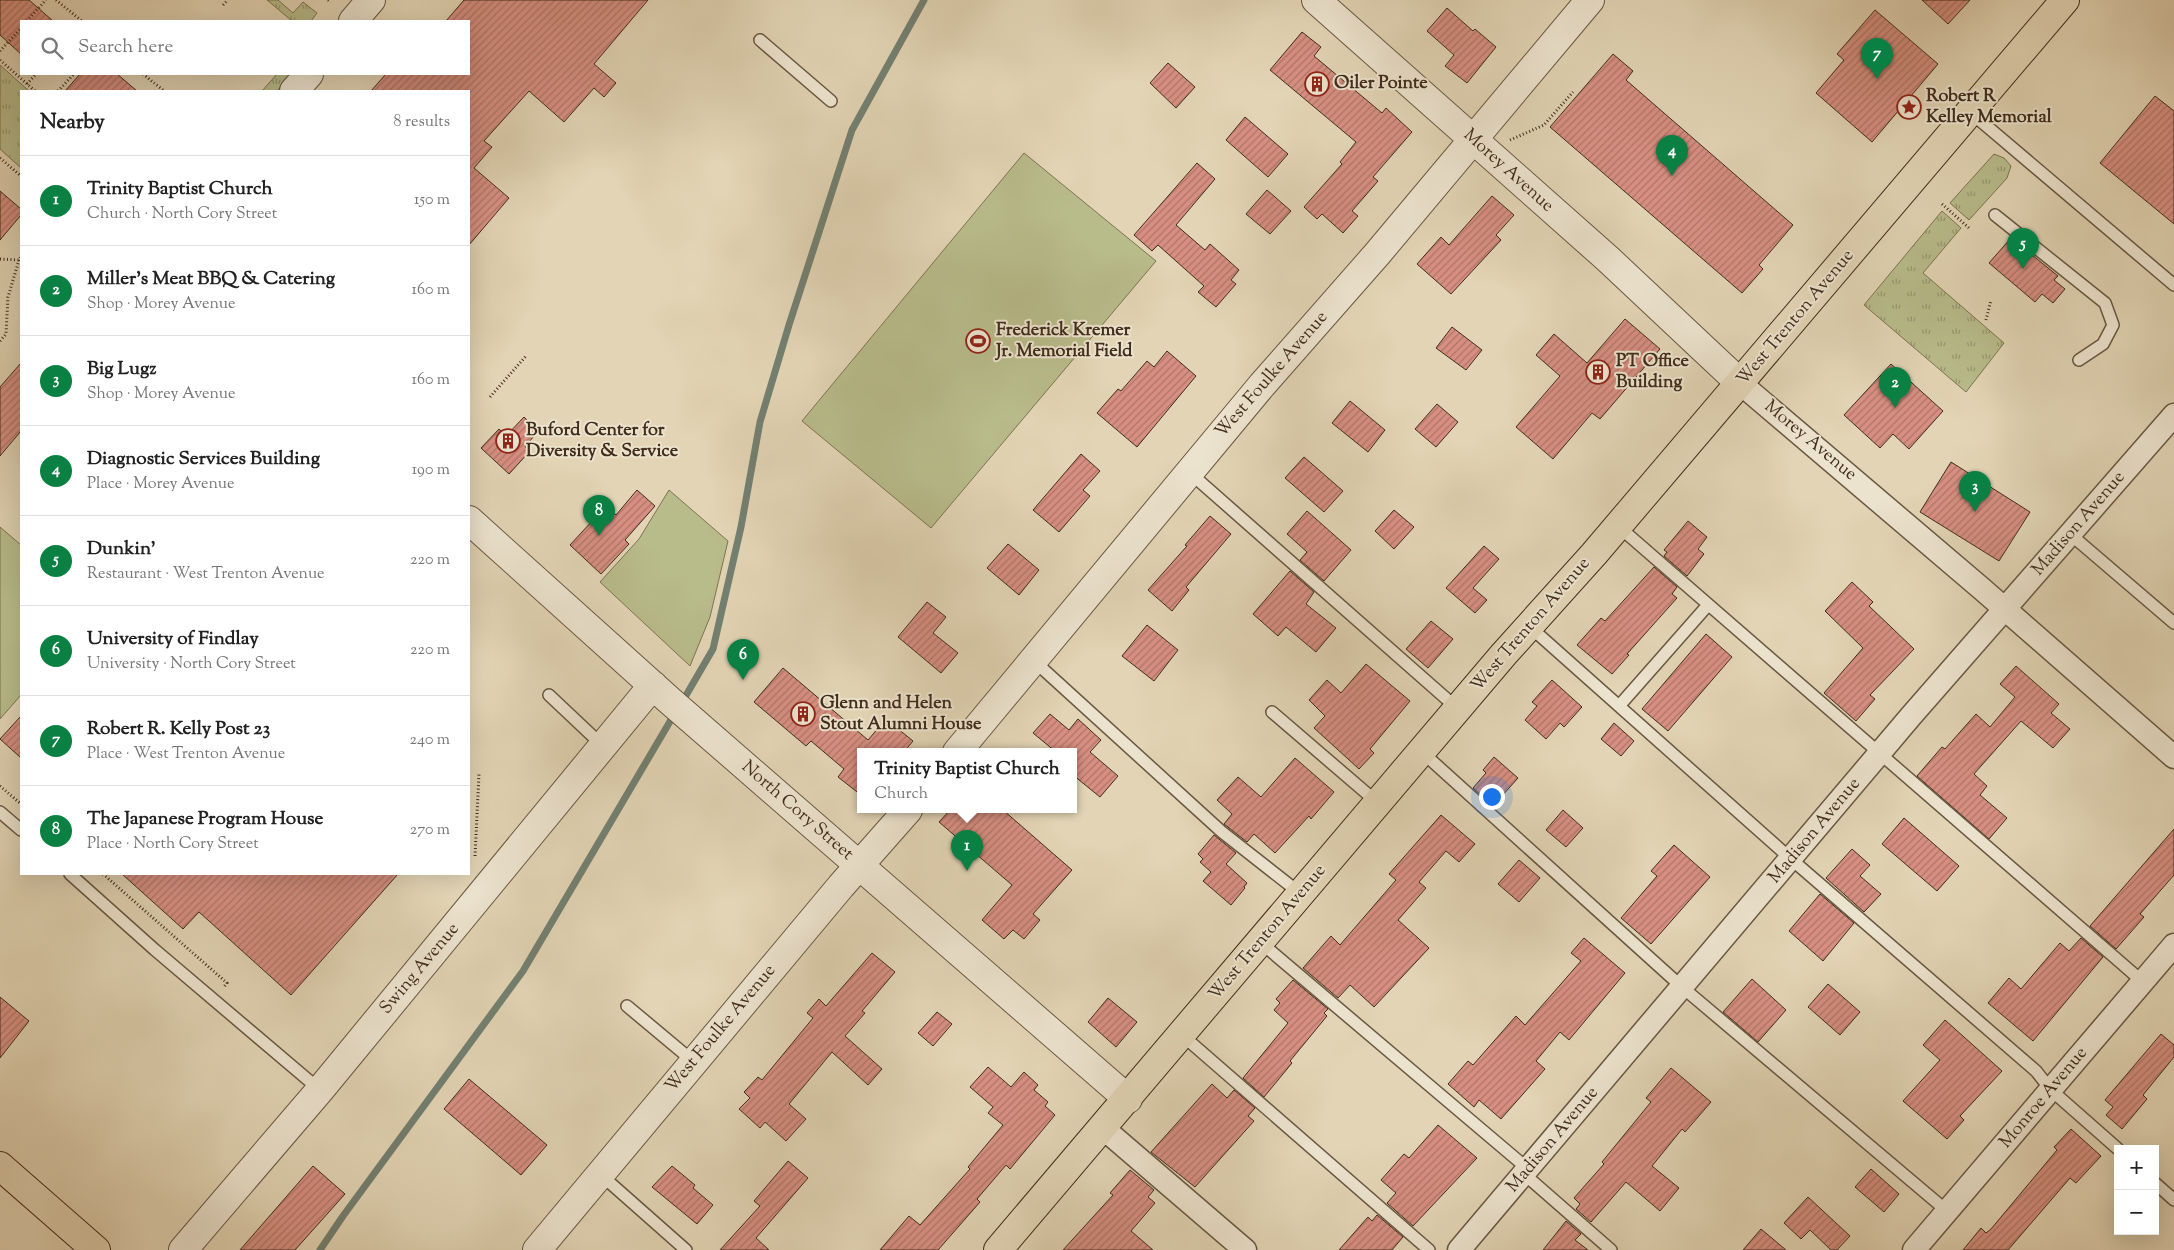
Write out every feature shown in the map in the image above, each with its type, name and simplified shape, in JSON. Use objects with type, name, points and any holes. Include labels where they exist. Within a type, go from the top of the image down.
[{"type":"main road","name":"West Trenton Avenue","points":[[998,1250],[1529,626],[1618,526],[2065,0]]},
{"type":"main road","points":[[0,1166],[96,1250]]},
{"type":"street","points":[[354,20],[371,0]]},
{"type":"street","name":"Morey Avenue","points":[[1316,0],[1608,259],[1740,383],[2005,609],[2174,758]]},
{"type":"street","name":"West Foulke Avenue","points":[[960,748],[1189,472],[1474,140],[1590,0]]},
{"type":"street","points":[[295,90],[308,75]]},
{"type":"street","name":"Madison Avenue","points":[[1459,1250],[1880,754],[2070,534],[2173,419]]},
{"type":"street","name":"North Cory Street","points":[[470,521],[859,866],[1128,1098]]},
{"type":"street","name":"Swing Avenue","points":[[183,1250],[320,1090],[604,747],[661,692]]},
{"type":"street","name":"West Foulke Avenue","points":[[536,1250],[905,813]]},
{"type":"street","name":"Monroe Avenue","points":[[1914,1250],[2174,945]]},
{"type":"street","points":[[1103,1128],[1245,1250]]},
{"type":"lane","points":[[760,40],[831,101]]},
{"type":"lane","points":[[1970,112],[2174,285]]},
{"type":"lane","points":[[1995,215],[2105,303],[2113,325],[2103,344],[2079,360]]},
{"type":"lane","points":[[1189,472],[1458,709]]},
{"type":"lane","points":[[1618,526],[2143,982]]},
{"type":"lane","points":[[2070,534],[2174,623]]},
{"type":"lane","points":[[1619,706],[1708,605]]},
{"type":"lane","points":[[1529,626],[1791,859],[2036,1071],[2050,1090],[2114,1146]]},
{"type":"lane","points":[[1033,660],[1222,832],[1301,894]]},
{"type":"lane","points":[[549,696],[604,747]]},
{"type":"lane","points":[[1272,712],[1378,803]]},
{"type":"lane","points":[[1422,752],[1682,987],[1947,1212]]},
{"type":"lane","points":[[0,812],[20,829]]},
{"type":"lane","points":[[71,875],[320,1090]]},
{"type":"lane","points":[[1260,942],[1526,1172],[1612,1250]]},
{"type":"lane","points":[[627,1006],[694,1062]]},
{"type":"lane","points":[[1182,1035],[1429,1250]]},
{"type":"lane","points":[[600,1174],[686,1250]]},
{"type":"lane","points":[[2159,1187],[2174,1200]]},
{"type":"path","points":[[28,20],[46,0]]},
{"type":"path","points":[[56,0],[80,20]]},
{"type":"path","points":[[223,5],[228,0]]},
{"type":"path","points":[[0,51],[20,29]]},
{"type":"path","points":[[0,60],[34,90]]},
{"type":"path","points":[[27,84],[35,75]]},
{"type":"path","points":[[59,90],[73,75]]},
{"type":"path","points":[[144,75],[163,90]]},
{"type":"path","points":[[1507,141],[1544,125],[1572,92]]},
{"type":"path","points":[[0,158],[20,175]]},
{"type":"path","points":[[1942,204],[1969,228]]},
{"type":"path","points":[[0,259],[20,258],[8,297],[6,334],[0,341]]},
{"type":"path","points":[[1986,320],[1991,300]]},
{"type":"path","points":[[490,397],[526,356]]},
{"type":"path","points":[[475,856],[479,774]]},
{"type":"path","points":[[0,786],[20,803]]},
{"type":"path","points":[[104,875],[227,984],[214,1000]]},
{"type":"green space","points":[[267,0],[278,0],[293,13],[303,2],[317,13],[312,20],[291,20]]},
{"type":"green space","points":[[0,65],[28,90],[20,90],[20,167],[0,149]]},
{"type":"green space","points":[[276,75],[291,75],[278,90],[263,90]]},
{"type":"green space","name":"Frederick Kremer Jr. Memorial Field","points":[[1024,153],[1156,261],[931,528],[802,421]]},
{"type":"green space","points":[[1994,154],[2004,158],[2011,166],[2007,178],[1969,220],[1950,203]]},
{"type":"green space","points":[[1942,211],[1961,228],[1923,273],[2004,343],[1966,392],[1864,305]]},
{"type":"green space","points":[[669,490],[728,541],[710,617],[690,666],[600,582],[639,539]]},
{"type":"green space","points":[[0,527],[20,544],[20,696],[0,719]]},
{"type":"building","points":[[0,0],[29,0],[52,20],[20,20],[20,53],[0,35]]},
{"type":"building","points":[[464,0],[648,0],[594,64],[616,83],[604,97],[594,88],[564,122],[529,91],[484,141],[492,147],[474,168],[509,198],[470,244],[470,90],[372,90],[385,75],[470,75],[470,20],[447,20]]},
{"type":"building","points":[[1922,0],[1970,0],[1948,24]]},
{"type":"building","points":[[1447,8],[1473,31],[1475,29],[1496,47],[1467,83],[1445,66],[1454,55],[1427,31]]},
{"type":"building","points":[[1875,10],[1938,64],[1872,142],[1816,93],[1844,60],[1837,54]]},
{"type":"building","points":[[1302,32],[1321,47],[1314,56],[1382,113],[1386,108],[1412,132],[1373,177],[1378,181],[1352,211],[1358,216],[1343,233],[1322,214],[1317,219],[1304,207],[1342,164],[1340,162],[1356,142],[1270,70]]},
{"type":"building","points":[[1613,54],[1633,71],[1626,80],[1793,225],[1759,265],[1763,269],[1742,293],[1550,127]]},
{"type":"building","points":[[1168,63],[1195,87],[1176,108],[1150,83]]},
{"type":"building","points":[[79,75],[118,75],[136,90],[66,90]]},
{"type":"building","points":[[2155,96],[2174,111],[2174,224],[2100,163]]},
{"type":"building","points":[[1245,117],[1288,154],[1268,177],[1226,140]]},
{"type":"building","points":[[1197,163],[1215,179],[1176,225],[1205,250],[1210,244],[1239,270],[1231,280],[1236,284],[1216,307],[1198,292],[1204,286],[1158,245],[1152,251],[1134,235]]},
{"type":"building","points":[[1267,190],[1291,211],[1270,234],[1246,214]]},
{"type":"building","points":[[0,191],[20,208],[20,216],[0,240]]},
{"type":"building","points":[[1492,196],[1514,215],[1496,235],[1501,240],[1451,294],[1417,264],[1441,237],[1449,245]]},
{"type":"building","points":[[2011,238],[2058,276],[2054,280],[2065,289],[2053,303],[2042,294],[2035,302],[1989,263]]},
{"type":"building","name":"PT Office Building","points":[[1625,319],[1660,349],[1600,419],[1592,413],[1553,459],[1516,427],[1560,376],[1536,355],[1554,334],[1587,363]]},
{"type":"building","points":[[1452,327],[1482,350],[1466,370],[1436,348]]},
{"type":"building","points":[[1167,351],[1196,376],[1137,447],[1097,413],[1118,389],[1121,391],[1147,361],[1154,367]]},
{"type":"building","points":[[20,364],[20,432],[0,456],[0,387]]},
{"type":"building","points":[[1891,364],[1943,411],[1909,449],[1893,434],[1880,448],[1844,415]]},
{"type":"building","points":[[1350,401],[1385,430],[1368,452],[1332,423]]},
{"type":"building","points":[[1437,404],[1458,422],[1436,447],[1415,429]]},
{"type":"building","name":"Buford Center for Diversity & Service","points":[[524,417],[538,431],[525,447],[530,451],[509,474],[481,448],[499,429],[506,436]]},
{"type":"building","points":[[1081,454],[1100,471],[1083,490],[1090,496],[1059,532],[1033,510]]},
{"type":"building","points":[[1304,457],[1343,491],[1324,512],[1285,478]]},
{"type":"building","points":[[1951,462],[2030,512],[1999,561],[1920,512]]},
{"type":"building","points":[[637,490],[655,506],[625,540],[629,544],[601,574],[570,545],[606,506],[616,515]]},
{"type":"building","points":[[1394,510],[1414,527],[1394,549],[1375,531]]},
{"type":"building","points":[[1307,511],[1351,550],[1324,581],[1300,560],[1307,552],[1287,534]]},
{"type":"building","points":[[1210,516],[1231,534],[1186,587],[1189,590],[1172,611],[1148,590],[1187,546],[1185,545]]},
{"type":"building","points":[[1688,521],[1707,537],[1698,549],[1704,554],[1687,576],[1664,556],[1667,552],[1664,550]]},
{"type":"building","points":[[1008,544],[1039,570],[1019,595],[987,568]]},
{"type":"building","points":[[1484,546],[1499,559],[1473,588],[1487,600],[1475,613],[1446,588]]},
{"type":"building","points":[[1654,567],[1677,587],[1672,594],[1677,598],[1627,654],[1629,655],[1612,674],[1577,645],[1601,618],[1605,621]]},
{"type":"building","points":[[1290,571],[1314,592],[1306,604],[1336,628],[1316,652],[1286,627],[1278,636],[1253,614]]},
{"type":"building","points":[[1852,582],[1873,602],[1869,606],[1914,649],[1870,695],[1875,699],[1856,721],[1824,693],[1863,648],[1825,611]]},
{"type":"building","points":[[927,602],[946,617],[933,633],[958,653],[941,673],[898,637]]},
{"type":"building","points":[[1431,621],[1453,639],[1428,668],[1406,649]]},
{"type":"building","points":[[1147,625],[1178,650],[1154,681],[1122,656]]},
{"type":"building","points":[[1706,634],[1732,657],[1668,731],[1642,709]]},
{"type":"building","points":[[1366,664],[1410,701],[1370,749],[1374,753],[1359,769],[1314,728],[1325,716],[1309,700],[1327,680],[1341,693]]},
{"type":"building","points":[[2016,666],[2059,704],[2051,713],[2070,729],[2053,748],[2021,721],[1974,774],[1987,786],[1980,795],[2007,818],[1989,839],[1917,776],[1942,747],[1945,749],[1976,714],[1990,727],[2015,697],[2000,684]]},
{"type":"building","name":"Glenn and Helen Stout Alumni House","points":[[783,668],[868,740],[886,719],[913,741],[907,748],[857,748],[857,792],[838,777],[844,769],[811,741],[806,746],[754,702]]},
{"type":"building","points":[[1552,680],[1582,707],[1564,727],[1560,723],[1546,739],[1525,720],[1537,706],[1532,702]]},
{"type":"building","points":[[1050,714],[1069,730],[1078,719],[1101,740],[1090,752],[1118,776],[1100,797],[1077,778],[1077,748],[1051,748],[1033,733]]},
{"type":"building","points":[[20,717],[20,757],[0,739]]},
{"type":"building","points":[[1614,723],[1634,741],[1621,756],[1601,739]]},
{"type":"building","points":[[1494,757],[1518,778],[1493,806],[1473,788],[1486,773],[1483,770]]},
{"type":"building","points":[[1295,758],[1334,792],[1311,819],[1309,816],[1275,853],[1254,834],[1247,842],[1224,824],[1232,814],[1217,800],[1238,777],[1261,797]]},
{"type":"building","points":[[1563,810],[1583,828],[1566,847],[1546,830]]},
{"type":"building","points":[[947,813],[1006,813],[1072,870],[1033,914],[1040,920],[1024,939],[1013,930],[1004,939],[982,920],[1012,885],[939,822]]},
{"type":"building","points":[[1441,815],[1475,844],[1459,862],[1446,851],[1419,882],[1426,888],[1398,920],[1429,948],[1374,1007],[1350,985],[1338,998],[1303,968],[1331,936],[1340,945],[1396,880],[1389,874]]},
{"type":"building","points":[[1904,818],[1959,866],[1937,891],[1882,844]]},
{"type":"building","points":[[2174,829],[2174,875],[2140,914],[2144,917],[2116,949],[2090,926]]},
{"type":"building","points":[[1214,835],[1236,853],[1226,864],[1247,883],[1231,905],[1203,881],[1211,872],[1200,862],[1203,859],[1198,854]]},
{"type":"building","points":[[1674,845],[1710,877],[1651,944],[1621,918],[1657,876],[1651,871]]},
{"type":"building","points":[[1852,849],[1870,865],[1860,876],[1881,894],[1864,912],[1826,878]]},
{"type":"building","points":[[1519,860],[1540,878],[1519,902],[1498,884]]},
{"type":"building","points":[[123,875],[397,875],[291,995],[199,912],[183,929]]},
{"type":"building","points":[[1820,894],[1854,923],[1823,961],[1789,931]]},
{"type":"building","points":[[1584,938],[1625,973],[1569,1040],[1560,1032],[1536,1061],[1545,1069],[1501,1119],[1479,1100],[1474,1107],[1448,1084],[1468,1061],[1473,1065],[1516,1016],[1525,1025],[1581,961],[1571,953]]},
{"type":"building","points":[[2081,938],[2103,957],[2033,1041],[1988,1003],[2009,978],[2021,989],[2060,943],[2069,951]]},
{"type":"building","points":[[872,953],[895,972],[862,1011],[865,1013],[845,1036],[882,1069],[868,1085],[832,1052],[789,1104],[806,1119],[786,1141],[765,1122],[760,1128],[739,1109],[750,1098],[744,1092],[758,1077],[762,1080],[813,1018],[807,1013],[819,999],[826,1006]]},
{"type":"building","points":[[1752,979],[1786,1010],[1758,1042],[1723,1012]]},
{"type":"building","points":[[1293,980],[1328,1009],[1324,1013],[1327,1016],[1290,1061],[1292,1063],[1264,1097],[1243,1078],[1288,1023],[1274,1010],[1280,1003],[1276,999]]},
{"type":"building","points":[[1828,984],[1860,1012],[1840,1035],[1808,1007]]},
{"type":"building","points":[[0,997],[29,1021],[0,1058]]},
{"type":"building","points":[[1108,998],[1137,1022],[1116,1047],[1088,1022]]},
{"type":"building","points":[[937,1012],[952,1024],[933,1046],[918,1033]]},
{"type":"building","points":[[1945,1020],[2002,1071],[1960,1116],[1964,1120],[1947,1139],[1903,1101],[1940,1060],[1923,1045]]},
{"type":"building","points":[[2161,1034],[2174,1045],[2174,1057],[2143,1095],[2147,1099],[2122,1129],[2106,1115],[2113,1107],[2105,1100]]},
{"type":"building","points":[[988,1067],[1011,1087],[1024,1072],[1038,1085],[1034,1090],[1048,1102],[1045,1106],[1055,1115],[1010,1169],[1006,1165],[977,1199],[980,1202],[938,1250],[880,1250],[909,1216],[920,1225],[970,1169],[968,1167],[1003,1125],[988,1113],[993,1107],[970,1087]]},
{"type":"building","points":[[1671,1068],[1711,1102],[1685,1132],[1682,1129],[1652,1166],[1679,1188],[1660,1211],[1626,1182],[1591,1222],[1576,1209],[1580,1204],[1574,1198],[1604,1164],[1602,1162],[1651,1102],[1646,1098]]},
{"type":"building","points":[[469,1079],[547,1145],[521,1175],[444,1109]]},
{"type":"building","points":[[1212,1084],[1227,1098],[1234,1090],[1255,1108],[1248,1116],[1254,1121],[1195,1187],[1151,1152]]},
{"type":"building","points":[[1438,1125],[1477,1158],[1413,1226],[1387,1203],[1396,1193],[1381,1180],[1404,1154],[1409,1158]]},
{"type":"building","points":[[2071,1129],[2101,1156],[2076,1183],[2070,1178],[2008,1250],[1963,1250],[1981,1228],[1986,1233],[1991,1229],[2057,1150],[2054,1147]]},
{"type":"building","points":[[788,1161],[808,1178],[756,1238],[769,1250],[720,1250],[760,1206],[754,1201]]},
{"type":"building","points":[[313,1166],[345,1194],[295,1250],[240,1250]]},
{"type":"building","points":[[672,1166],[695,1185],[693,1188],[713,1205],[697,1224],[652,1187]]},
{"type":"building","points":[[1871,1169],[1899,1194],[1884,1212],[1855,1187]]},
{"type":"building","points":[[1130,1170],[1154,1190],[1148,1197],[1155,1203],[1131,1231],[1153,1250],[1063,1250],[1113,1195],[1110,1193]]},
{"type":"building","points":[[1808,1197],[1850,1236],[1837,1250],[1831,1250],[1810,1230],[1801,1239],[1784,1223]]},
{"type":"building","points":[[1377,1215],[1403,1237],[1392,1250],[1339,1250],[1368,1217],[1372,1221]]},
{"type":"building","points":[[1566,1221],[1581,1234],[1575,1240],[1588,1250],[1543,1250]]},
{"type":"building","points":[[1761,1229],[1786,1250],[1743,1250]]},
{"type":"waterway","points":[[681,704],[713,649],[741,527],[760,422],[852,130],[924,0]]},
{"type":"waterway","points":[[320,1250],[523,971],[675,713]]},
{"type":"place","name":"Robert R. Kelly Post 23","points":[[1877,79]]},
{"type":"place","name":"Oiler Pointe","points":[[1317,84]]},
{"type":"place","name":"Robert R Kelley Memorial","points":[[1909,107]]},
{"type":"place","name":"Diagnostic Services Building","points":[[1672,176]]},
{"type":"place","name":"Dunkin'","points":[[2023,269]]},
{"type":"place","name":"Frederick Kremer Jr. Memorial Field","points":[[978,341]]},
{"type":"place","name":"PT Office Building","points":[[1598,372]]},
{"type":"place","name":"Miller's Meat BBQ & Catering","points":[[1895,408]]},
{"type":"place","name":"Buford Center for Diversity & Service","points":[[508,441]]},
{"type":"place","name":"Big Lugz","points":[[1975,512]]},
{"type":"place","name":"The Japanese Program House","points":[[599,536]]},
{"type":"place","name":"University of Findlay","points":[[743,680]]},
{"type":"place","name":"Glenn and Helen Stout Alumni House","points":[[803,714]]},
{"type":"place","name":"Trinity Baptist Church","points":[[967,871]]}]
